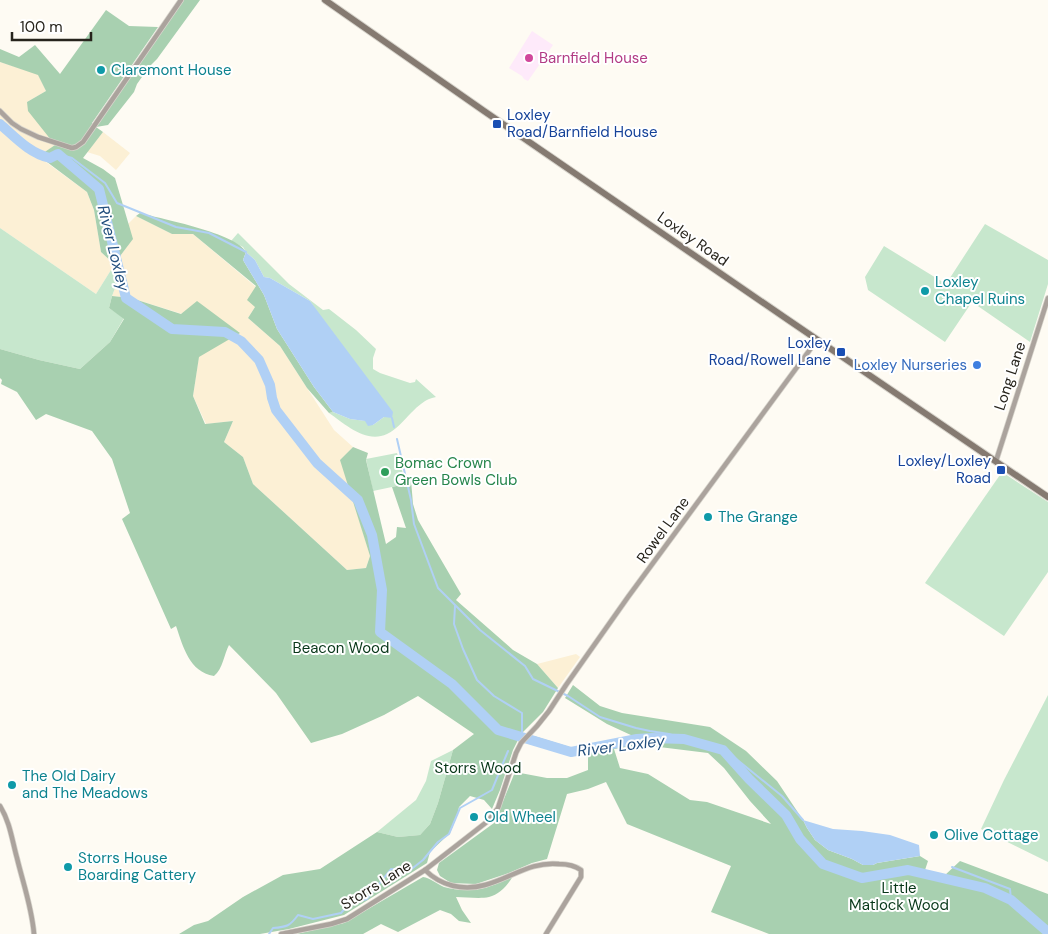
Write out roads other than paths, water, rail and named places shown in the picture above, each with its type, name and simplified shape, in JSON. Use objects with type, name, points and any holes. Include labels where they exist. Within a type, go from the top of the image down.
[{"type":"main road","name":"Loxley Road","points":[[325,0],[1048,497]]},
{"type":"street","points":[[0,110],[21,129],[65,146],[76,147],[83,142],[181,0]]},
{"type":"street","name":"Long Lane","points":[[996,461],[1048,298]]},
{"type":"street","name":"Rowel Lane","points":[[425,870],[493,816],[498,808],[521,743],[538,726],[628,597],[817,340]]},
{"type":"street","points":[[0,806],[12,836],[34,934]]},
{"type":"street","points":[[425,870],[442,883],[460,887],[487,885],[538,864],[555,863],[578,867],[581,870],[581,878],[546,934]]},
{"type":"street","name":"Storrs Lane","points":[[281,934],[347,919],[425,870]]},
{"type":"water","points":[[246,252],[255,260],[264,277],[270,278],[310,301],[393,412],[392,418],[384,417],[373,425],[368,426],[365,421],[350,419],[333,412],[314,387],[277,329],[264,295],[243,260]]},
{"type":"water","points":[[803,820],[833,829],[890,835],[919,845],[920,856],[873,865],[863,865],[828,850],[815,840]]},
{"type":"waterway","name":"River Loxley","points":[[0,124],[23,144],[42,156],[50,158],[58,154],[99,189],[126,298],[172,329],[225,332],[241,341],[259,360],[270,385],[276,410],[317,463],[358,500],[372,535],[382,590],[380,632],[452,684],[498,730],[571,752],[637,739],[652,738],[684,739],[723,750],[749,779],[786,815],[800,839],[823,864],[862,878],[908,870],[985,888],[1011,900],[1048,932]]},
{"type":"waterway","points":[[58,154],[72,158],[105,183],[117,203],[176,227],[209,233],[246,252]]},
{"type":"waterway","points":[[392,418],[394,427]]},
{"type":"waterway","points":[[397,439],[411,500],[414,524],[438,588],[480,630],[525,666],[533,679],[568,696],[600,717],[636,728],[669,734],[684,739]]},
{"type":"waterway","points":[[455,606],[454,624],[477,680],[494,696],[522,713],[522,737]]},
{"type":"waterway","points":[[269,934],[273,928],[290,924],[298,915],[313,919],[341,913],[349,904],[367,899],[391,869],[409,871],[423,860],[438,842],[449,834],[460,808],[492,790],[508,751]]},
{"type":"waterway","points":[[730,757],[735,758],[782,796],[803,820]]},
{"type":"waterway","points":[[952,867],[1010,889],[1011,900]]},
{"type":"waterway","name":"River Loxley","points":[[1042,928],[1048,928]]},
{"type":"place","name":"Barnfield House","points":[[529,58]]},
{"type":"place","name":"Claremont House","points":[[101,70]]},
{"type":"place","name":"Loxley Road/Barnfield House","points":[[497,124]]},
{"type":"place","name":"Loxley Chapel Ruins","points":[[925,291]]},
{"type":"place","name":"Loxley Road/Rowell Lane","points":[[841,352]]},
{"type":"place","name":"Loxley Nurseries","points":[[977,365]]},
{"type":"place","name":"Loxley/Loxley Road","points":[[1001,470]]},
{"type":"place","name":"Bomac Crown Green Bowls Club","points":[[385,472]]},
{"type":"place","name":"The Grange","points":[[708,517]]},
{"type":"place","name":"The Old Dairy and The Meadows","points":[[12,785]]},
{"type":"place","name":"Old Wheel","points":[[474,817]]},
{"type":"place","name":"Olive Cottage","points":[[934,835]]},
{"type":"place","name":"Storrs House Boarding Cattery","points":[[68,867]]},
{"type":"park label","name":"Beacon Wood","points":[[341,648]]},
{"type":"park label","name":"Storrs Wood","points":[[478,768]]},
{"type":"park label","name":"Little Matlock Wood","points":[[899,896]]}]
